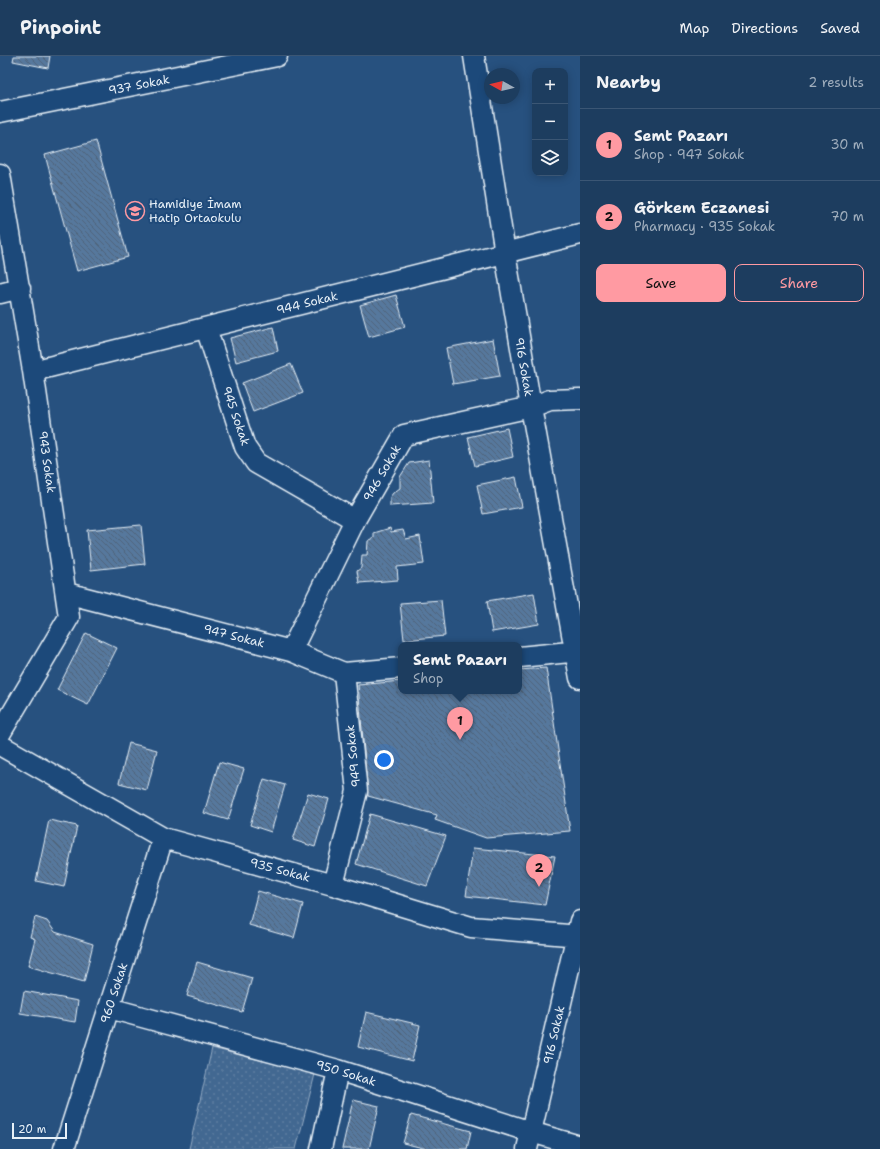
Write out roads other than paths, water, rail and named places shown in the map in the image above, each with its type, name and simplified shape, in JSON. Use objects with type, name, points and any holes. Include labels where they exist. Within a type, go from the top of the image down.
[{"type":"street","name":"937 Sokak","points":[[0,112],[195,64],[277,56]]},
{"type":"street","name":"916 Sokak","points":[[474,56],[531,407],[578,651],[580,678]]},
{"type":"street","name":"943 Sokak","points":[[0,174],[33,371],[69,617],[0,734]]},
{"type":"street","name":"944 Sokak","points":[[33,371],[580,234]]},
{"type":"street","points":[[0,293],[20,288]]},
{"type":"street","name":"945 Sokak","points":[[206,328],[245,447],[256,463],[355,520]]},
{"type":"street","name":"946 Sokak","points":[[291,651],[355,520],[404,435],[531,407],[550,400],[580,399]]},
{"type":"street","name":"947 Sokak","points":[[66,593],[291,651],[344,673],[398,668]]},
{"type":"street","points":[[522,657],[578,651]]},
{"type":"street","name":"949 Sokak","points":[[333,885],[358,791],[344,673]]},
{"type":"street","name":"935 Sokak","points":[[0,745],[163,838],[333,885],[470,927],[579,931]]},
{"type":"street","name":"960 Sokak","points":[[64,1149],[163,838]]},
{"type":"street","name":"916 Sokak","points":[[529,1141],[579,931]]},
{"type":"street","name":"950 Sokak","points":[[109,1008],[338,1070],[529,1141],[580,1146]]},
{"type":"street","points":[[321,1149],[338,1070]]},
{"type":"place","name":"Hamidiye İmam Hatip Ortaokulu","points":[[135,211]]},
{"type":"place","name":"Semt Pazarı","points":[[460,740]]},
{"type":"place","name":"Görkem Eczanesi","points":[[539,887]]}]
